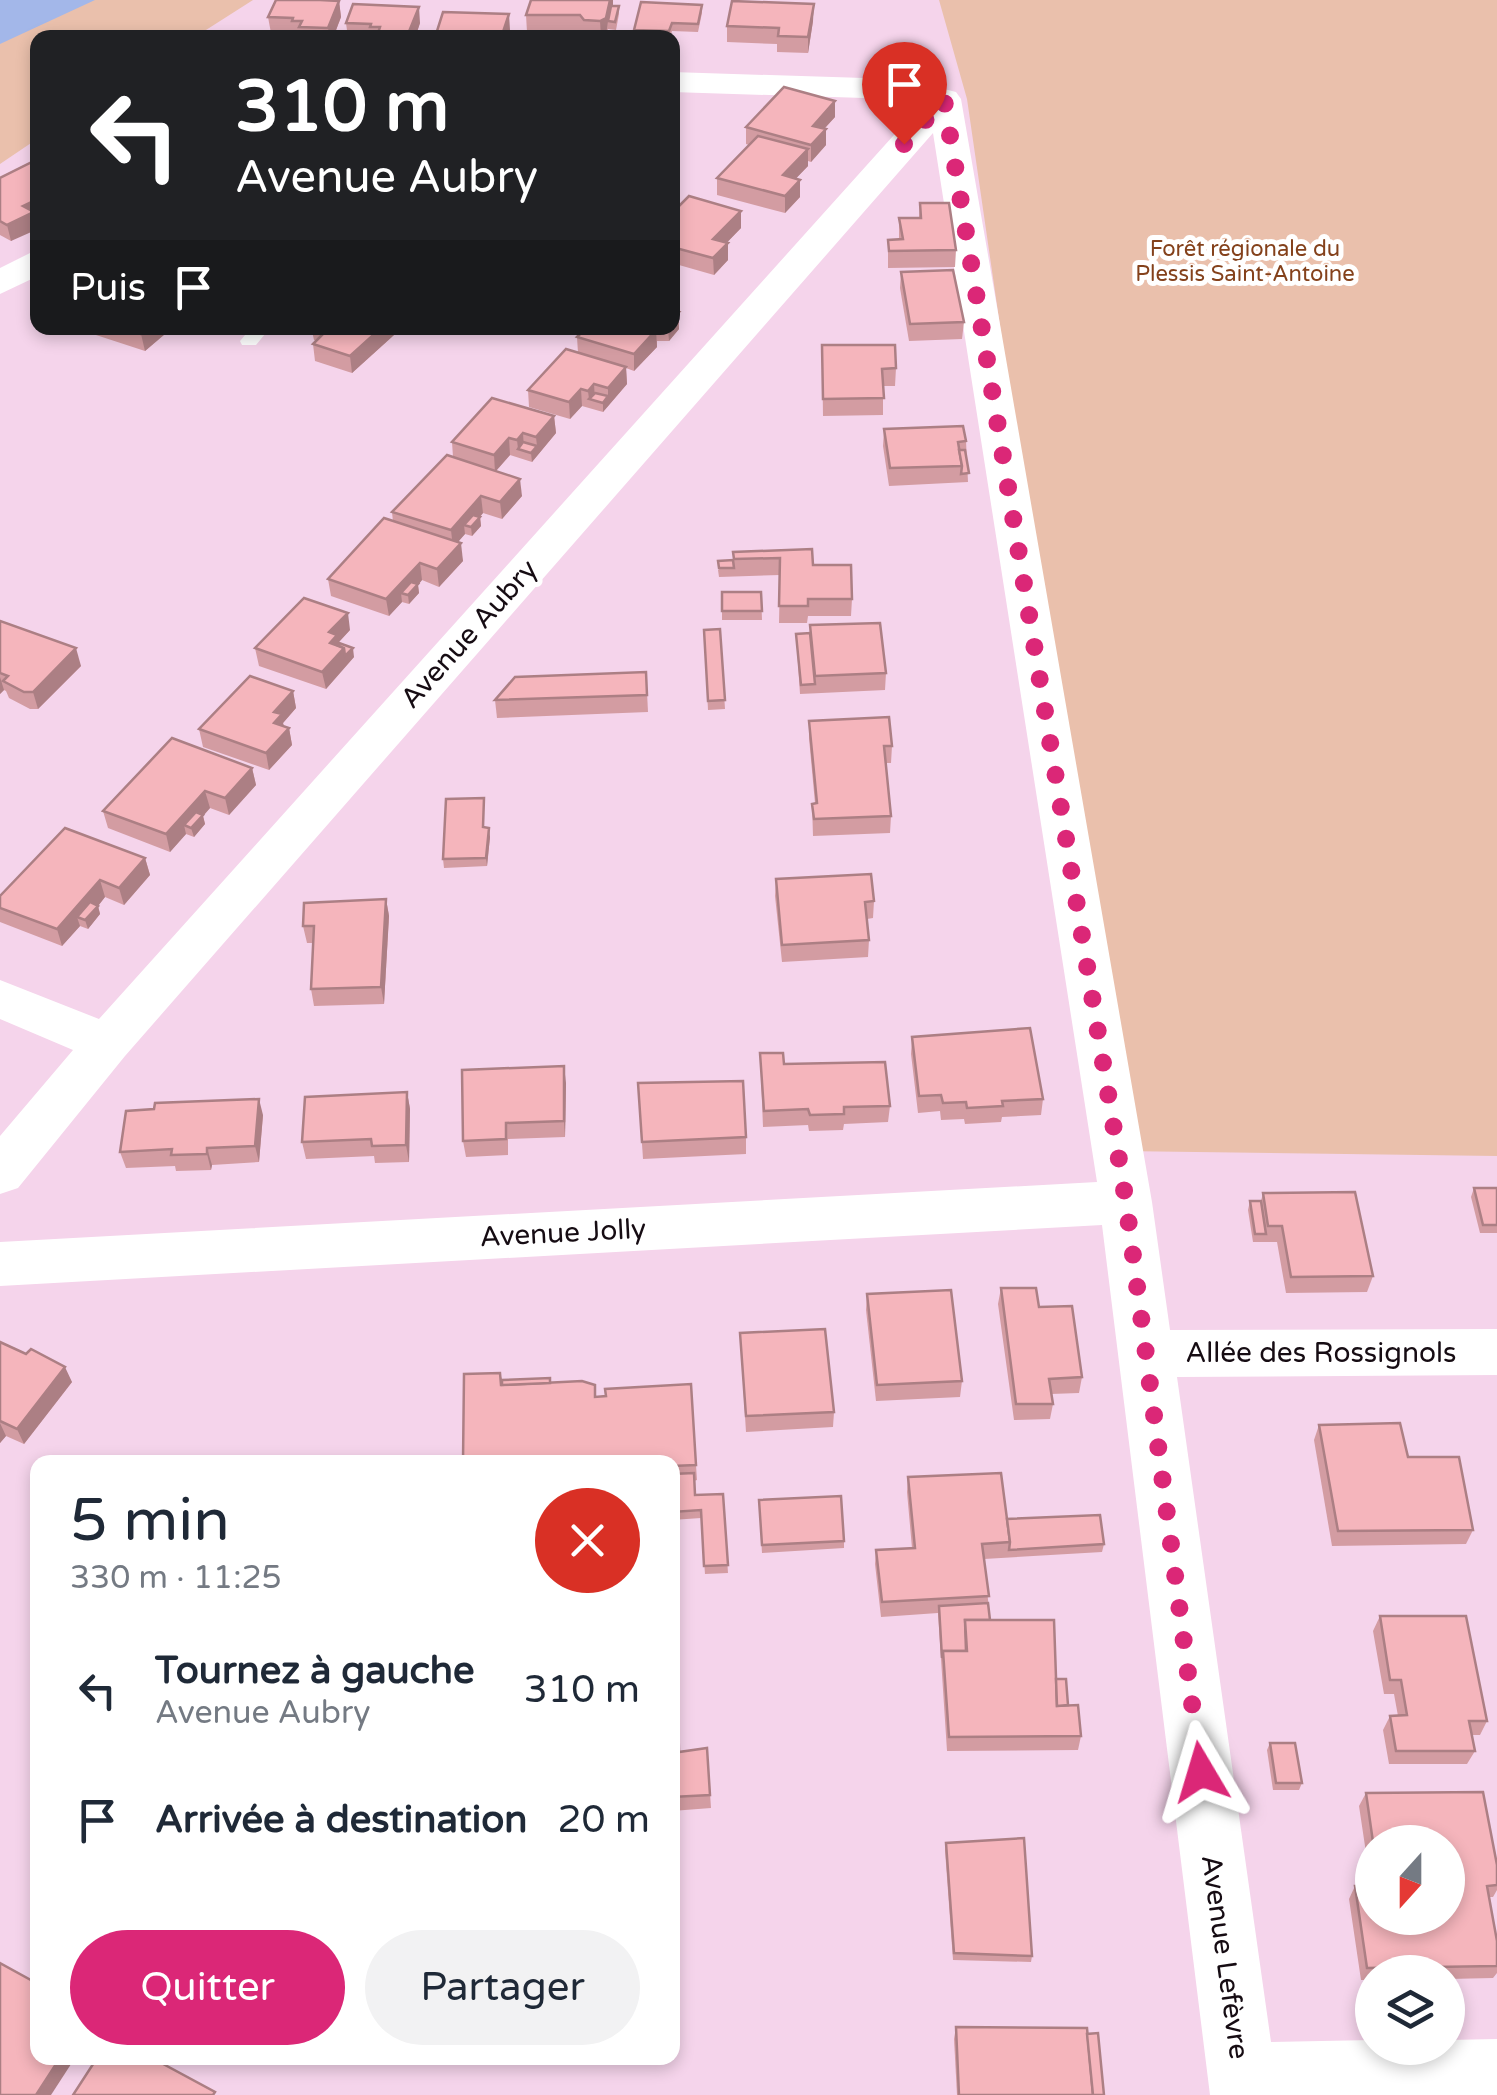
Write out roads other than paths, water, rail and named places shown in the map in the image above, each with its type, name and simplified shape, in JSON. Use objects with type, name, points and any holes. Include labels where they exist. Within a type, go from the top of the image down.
[{"type":"street","points":[[680,82],[864,88],[944,99]]},
{"type":"street","name":"Avenue Aubry","points":[[0,1173],[108,1043],[944,99]]},
{"type":"street","name":"Avenue Lefèvre","points":[[944,99],[1126,1202],[1242,2086]]},
{"type":"street","points":[[0,283],[30,265]]},
{"type":"street","points":[[0,999],[108,1043]]},
{"type":"street","name":"Avenue Jolly","points":[[0,1264],[1126,1202]]},
{"type":"street","name":"Allée des Rossignols","points":[[1146,1354],[1497,1352]]},
{"type":"street","points":[[1242,2086],[1497,2074]]},
{"type":"water","points":[[0,0],[95,0],[30,30],[0,44]]},
{"type":"park label","name":"Forêt régionale du Plessis Saint-Antoine","points":[[1245,262]]}]
